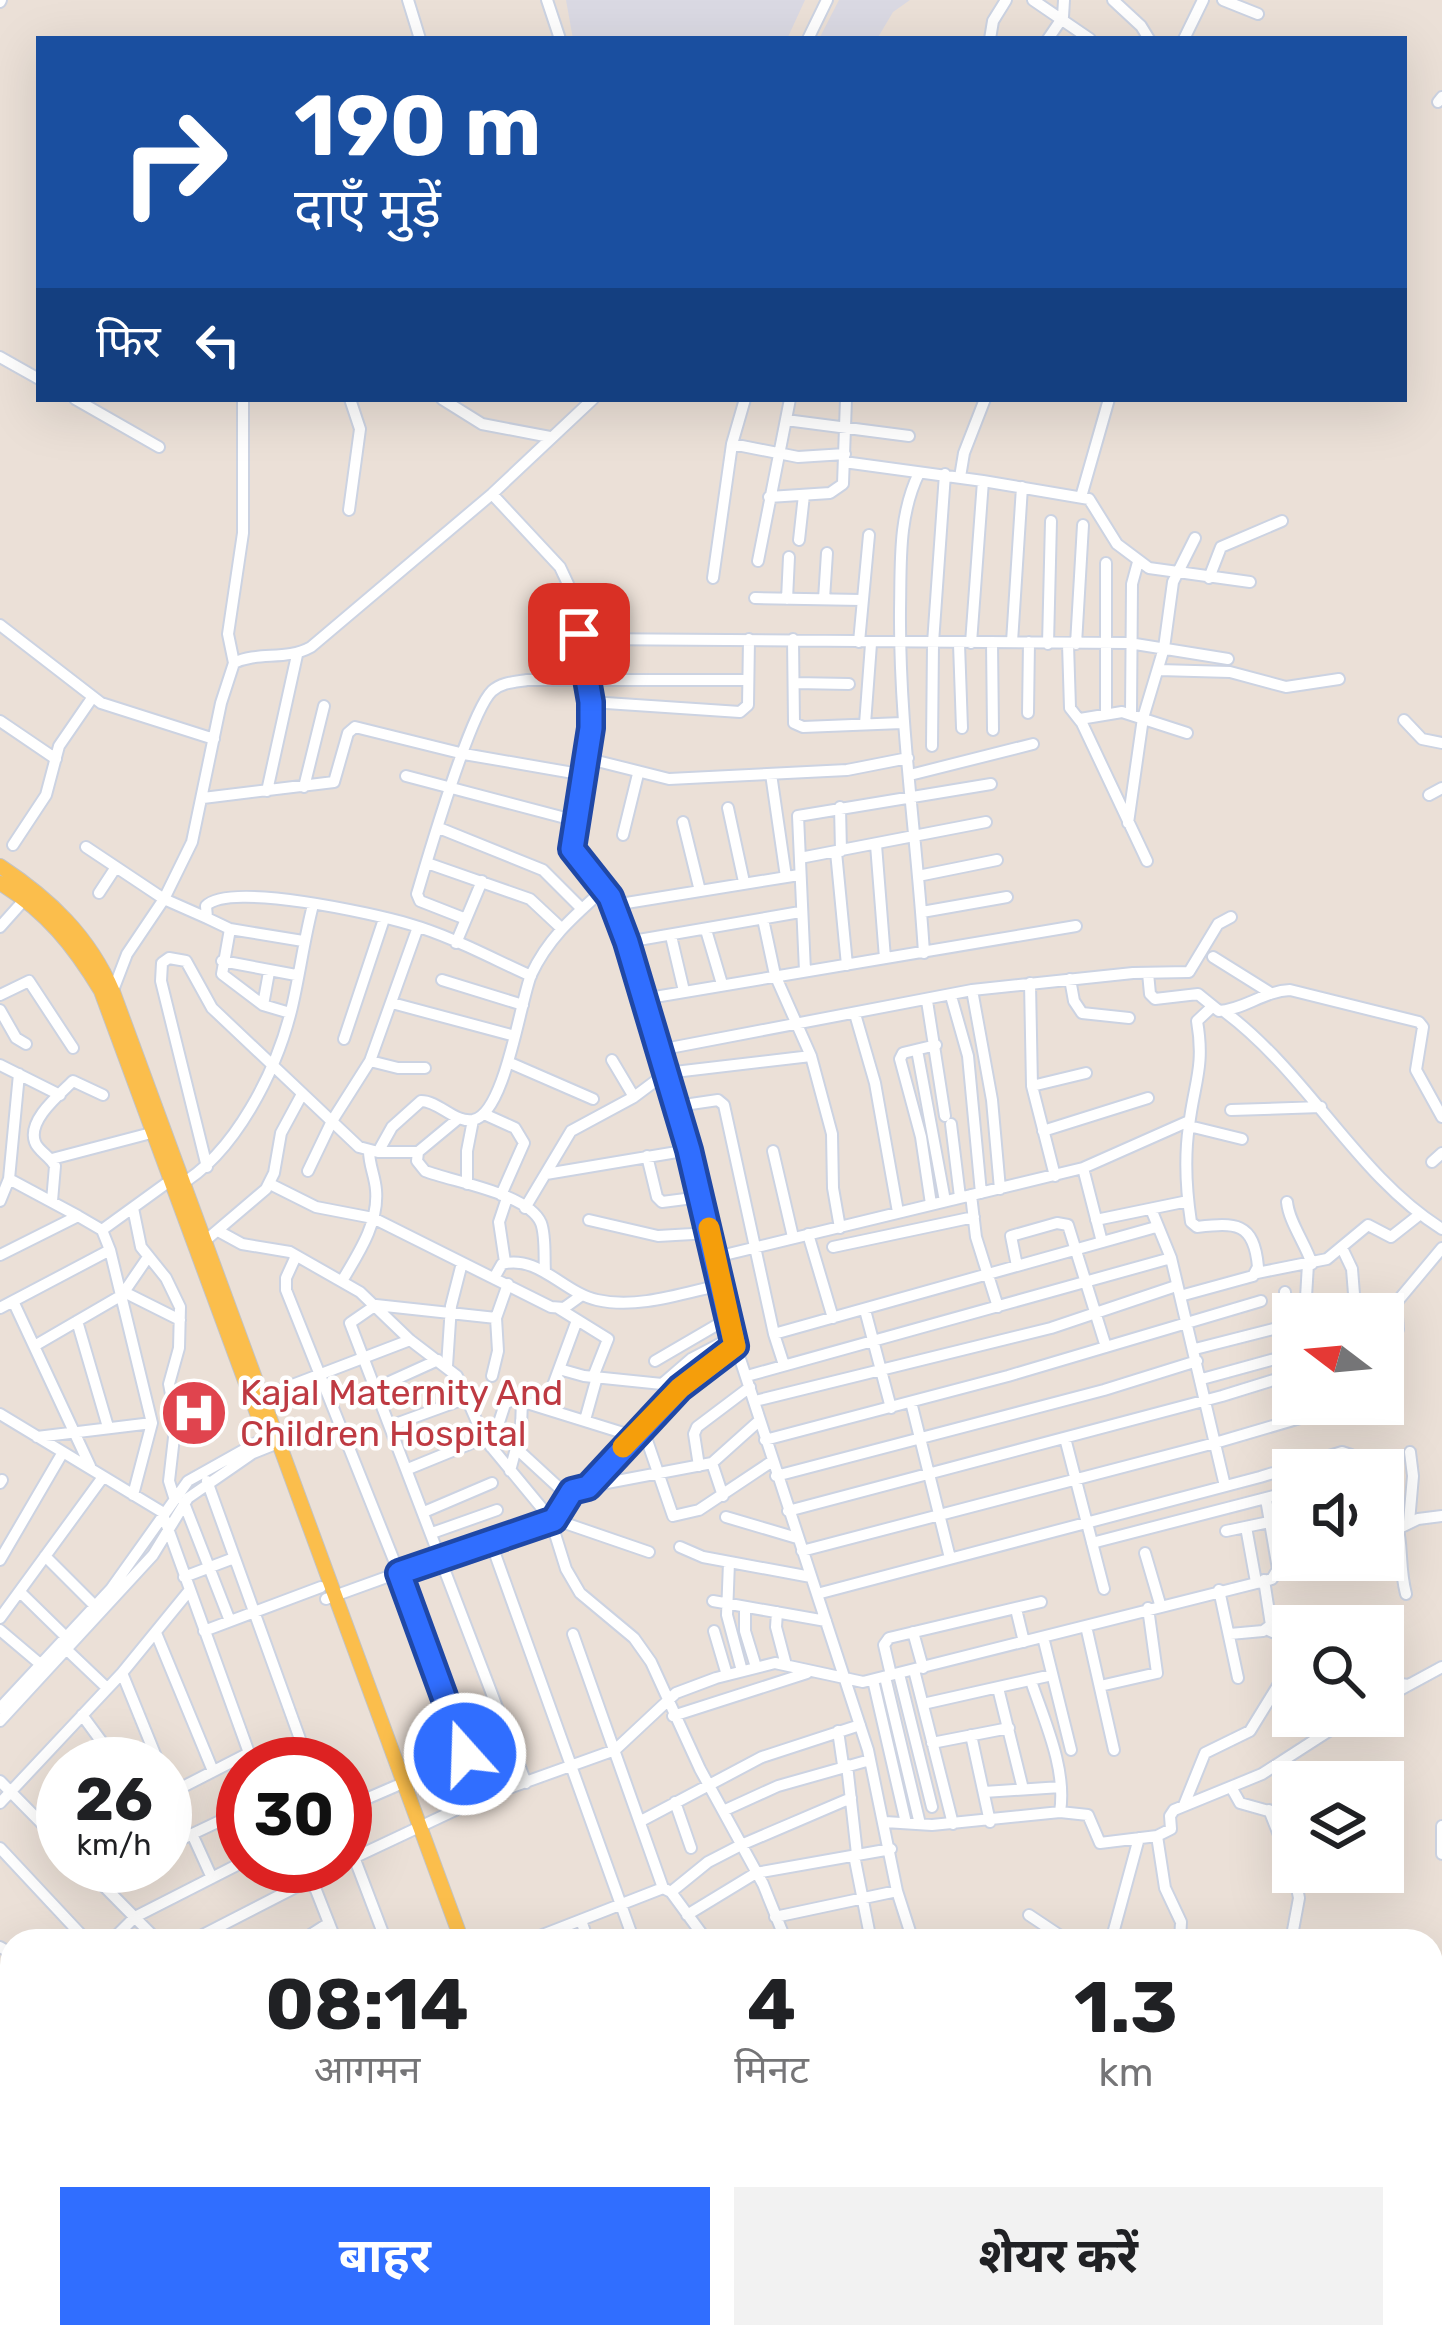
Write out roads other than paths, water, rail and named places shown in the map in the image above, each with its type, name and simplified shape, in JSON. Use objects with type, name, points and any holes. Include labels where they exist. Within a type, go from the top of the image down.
[{"type":"main road","points":[[0,866],[58,909],[98,972],[176,1184]]},
{"type":"main road","points":[[0,883],[25,899],[98,972]]},
{"type":"main road","points":[[110,997],[154,1132],[261,1397],[272,1439]]},
{"type":"main road","points":[[200,1245],[396,1786],[416,1827]]},
{"type":"main road","points":[[327,1594],[454,1929]]},
{"type":"street","points":[[408,0],[419,36]]},
{"type":"street","points":[[547,0],[559,36]]},
{"type":"street","points":[[809,36],[827,0]]},
{"type":"street","points":[[991,36],[993,21],[1006,0]]},
{"type":"street","points":[[1033,0],[1086,36]]},
{"type":"street","points":[[1050,36],[1061,19],[1064,0]]},
{"type":"street","points":[[1113,0],[1147,36]]},
{"type":"street","points":[[1185,36],[1203,0]]},
{"type":"street","points":[[1223,0],[1258,14]]},
{"type":"street","points":[[0,357],[36,377]]},
{"type":"street","points":[[80,402],[158,447]]},
{"type":"street","points":[[110,997],[127,954],[164,899],[192,842],[234,663],[228,634],[243,533],[243,402]]},
{"type":"street","points":[[350,510],[360,429],[351,402]]},
{"type":"street","points":[[447,402],[482,424],[550,436]]},
{"type":"street","points":[[234,663],[297,655],[492,494],[589,402]]},
{"type":"street","points":[[712,578],[732,444],[744,402]]},
{"type":"street","points":[[758,561],[789,402]]},
{"type":"street","points":[[769,497],[840,489],[846,402]]},
{"type":"street","points":[[960,476],[984,402]]},
{"type":"street","points":[[1081,496],[1107,402]]},
{"type":"street","points":[[786,420],[908,436]]},
{"type":"street","points":[[732,444],[776,455],[844,458],[1081,496],[1093,501],[1117,544],[1138,562],[1175,574],[1250,582]]},
{"type":"street","points":[[919,473],[908,497],[901,546],[900,643],[902,723],[924,952]]},
{"type":"street","points":[[932,746],[933,643],[945,474]]},
{"type":"street","points":[[962,728],[965,644],[983,481]]},
{"type":"street","points":[[1012,642],[1022,487]]},
{"type":"street","points":[[492,494],[560,567],[575,614],[588,679],[591,732],[574,820],[574,855],[614,905],[627,942],[689,1150],[734,1341],[860,1724],[910,1929]]},
{"type":"street","points":[[799,540],[804,495]]},
{"type":"street","points":[[1209,578],[1221,547],[1282,520]]},
{"type":"street","points":[[1048,644],[1051,521]]},
{"type":"street","points":[[1083,525],[1070,708],[1147,861]]},
{"type":"street","points":[[865,724],[862,600],[868,535]]},
{"type":"street","points":[[1137,716],[1159,670],[1175,574],[1195,538]]},
{"type":"street","points":[[824,599],[827,553]]},
{"type":"street","points":[[787,599],[789,557]]},
{"type":"street","points":[[1128,823],[1137,716],[1129,643],[1132,577],[1138,562]]},
{"type":"street","points":[[1106,563],[1106,713]]},
{"type":"street","points":[[755,598],[862,600]]},
{"type":"street","points":[[0,625],[92,698],[130,715],[214,740]]},
{"type":"street","points":[[580,636],[1129,643],[1228,659]]},
{"type":"street","points":[[591,702],[740,712],[748,705],[749,639]]},
{"type":"street","points":[[793,639],[798,726],[902,723]]},
{"type":"street","points":[[992,642],[993,730]]},
{"type":"street","points":[[1028,713],[1029,642]]},
{"type":"street","points":[[267,791],[297,655]]},
{"type":"street","points":[[1159,670],[1230,673],[1286,687],[1340,679]]},
{"type":"street","points":[[466,919],[418,898],[483,704],[501,685],[588,679],[746,680]]},
{"type":"street","points":[[795,683],[849,684]]},
{"type":"street","points":[[14,845],[46,795],[68,732],[92,698]]},
{"type":"street","points":[[304,788],[324,706]]},
{"type":"street","points":[[1081,722],[1084,716],[1106,713],[1137,716],[1187,734]]},
{"type":"street","points":[[1404,720],[1422,739],[1442,743]]},
{"type":"street","points":[[0,721],[56,758]]},
{"type":"street","points":[[203,798],[334,782],[348,733],[355,727],[464,754],[585,775]]},
{"type":"street","points":[[910,775],[1033,744]]},
{"type":"street","points":[[589,759],[669,779],[847,770],[908,758]]},
{"type":"street","points":[[623,835],[638,774]]},
{"type":"street","points":[[771,774],[800,912],[805,971]]},
{"type":"street","points":[[406,776],[574,820]]},
{"type":"street","points":[[792,876],[800,858],[798,816],[992,784]]},
{"type":"street","points":[[1430,795],[1442,788]]},
{"type":"street","points":[[840,807],[838,852],[848,965]]},
{"type":"street","points":[[728,808],[744,882]]},
{"type":"street","points":[[683,822],[700,891]]},
{"type":"street","points":[[800,858],[986,822]]},
{"type":"street","points":[[439,829],[538,867],[581,909]]},
{"type":"street","points":[[876,845],[885,958]]},
{"type":"street","points":[[86,848],[164,899],[230,929],[303,941]]},
{"type":"street","points":[[918,876],[997,860]]},
{"type":"street","points":[[427,863],[534,901],[560,927]]},
{"type":"street","points":[[99,893],[116,867]]},
{"type":"street","points":[[614,905],[792,876]]},
{"type":"street","points":[[456,943],[482,881]]},
{"type":"street","points":[[467,1184],[479,1117],[508,1062],[531,976],[560,927],[603,890]]},
{"type":"street","points":[[207,918],[208,903],[220,897],[314,904],[418,927],[531,976]]},
{"type":"street","points":[[922,912],[1007,897]]},
{"type":"street","points":[[0,927],[25,899]]},
{"type":"street","points":[[102,1230],[207,1167],[232,1140],[271,1063],[290,1012],[314,904]]},
{"type":"street","points":[[627,942],[800,912]]},
{"type":"street","points":[[658,1050],[972,990],[1189,972],[1218,924],[1231,917]]},
{"type":"street","points":[[344,1039],[384,919]]},
{"type":"street","points":[[764,919],[776,975],[811,1056],[833,1140],[833,1188],[840,1228]]},
{"type":"street","points":[[643,999],[1076,926]]},
{"type":"street","points":[[308,1171],[332,1120],[370,1060],[418,927]]},
{"type":"street","points":[[230,929],[220,971],[225,978],[263,1005],[290,1012]]},
{"type":"street","points":[[706,930],[722,984]]},
{"type":"street","points":[[671,936],[684,991]]},
{"type":"street","points":[[98,972],[127,954]]},
{"type":"street","points":[[1214,957],[1269,992]]},
{"type":"street","points":[[207,1167],[160,981],[165,959],[186,961],[207,1002],[359,1147],[418,1153],[459,1118]]},
{"type":"street","points":[[222,961],[296,974]]},
{"type":"street","points":[[263,1005],[269,971]]},
{"type":"street","points":[[1148,973],[1155,999],[1198,994],[1254,1034],[1419,1215],[1441,1224]]},
{"type":"street","points":[[1070,979],[1082,1013],[1129,1018]]},
{"type":"street","points":[[442,980],[523,1005]]},
{"type":"street","points":[[0,995],[29,981],[73,1048]]},
{"type":"street","points":[[1030,983],[1032,1087],[1055,1176]]},
{"type":"street","points":[[972,990],[992,1100],[1000,1189]]},
{"type":"street","points":[[1257,1273],[1255,1248],[1241,1226],[1193,1225],[1184,1171],[1202,1061],[1196,1021],[1269,992],[1304,992],[1419,1022],[1424,1027],[1416,1070],[1442,1117]]},
{"type":"street","points":[[951,995],[968,1056],[970,1195]]},
{"type":"street","points":[[927,1001],[948,1120],[998,1307]]},
{"type":"street","points":[[392,1003],[514,1036]]},
{"type":"street","points":[[0,1010],[16,1038],[26,1044]]},
{"type":"street","points":[[855,1014],[875,1083],[898,1212]]},
{"type":"street","points":[[931,1204],[922,1137],[899,1059],[903,1053],[936,1045]]},
{"type":"street","points":[[917,1049],[945,1201]]},
{"type":"street","points":[[525,1208],[572,1131],[634,1097],[666,1073],[811,1056]]},
{"type":"street","points":[[370,1060],[398,1068],[425,1068]]},
{"type":"street","points":[[612,1060],[634,1097]]},
{"type":"street","points":[[508,1062],[593,1099]]},
{"type":"street","points":[[0,1065],[60,1095]]},
{"type":"street","points":[[1032,1087],[1085,1072]]},
{"type":"street","points":[[0,1201],[9,1179],[19,1074]]},
{"type":"street","points":[[52,1201],[56,1180],[52,1159],[37,1147],[34,1136],[39,1117],[75,1081],[103,1095]]},
{"type":"street","points":[[200,1245],[270,1184],[281,1133],[301,1096]]},
{"type":"street","points":[[1043,1131],[1148,1098]]},
{"type":"street","points":[[677,1106],[718,1100],[724,1106],[784,1365]]},
{"type":"street","points":[[342,1281],[373,1218],[374,1152],[392,1126],[421,1101],[430,1101],[459,1118],[479,1117],[515,1128],[524,1143],[504,1196],[499,1222],[505,1262],[494,1277]]},
{"type":"street","points":[[1231,1110],[1322,1107]]},
{"type":"street","points":[[716,1257],[1055,1176],[1189,1124],[1242,1138]]},
{"type":"street","points":[[52,1159],[154,1132]]},
{"type":"street","points":[[547,1174],[689,1150]]},
{"type":"street","points":[[772,1151],[793,1237]]},
{"type":"street","points":[[418,1153],[425,1171],[504,1196],[525,1208],[542,1227],[545,1272]]},
{"type":"street","points":[[647,1156],[662,1202],[701,1197]]},
{"type":"street","points":[[1083,1168],[1102,1242]]},
{"type":"street","points":[[9,1179],[102,1230],[110,1250],[152,1423],[134,1495]]},
{"type":"street","points":[[270,1184],[316,1207],[373,1218],[558,1308],[608,1340],[585,1420]]},
{"type":"street","points":[[1096,1220],[1188,1201]]},
{"type":"street","points":[[1287,1202],[1310,1264],[1307,1293]]},
{"type":"street","points":[[133,1208],[137,1237],[176,1295],[180,1320],[179,1348],[169,1384],[176,1420],[169,1481],[211,1567],[230,1621]]},
{"type":"street","points":[[1151,1209],[1156,1227]]},
{"type":"street","points":[[755,1401],[1178,1291],[1310,1264],[1327,1259],[1365,1226],[1391,1237],[1419,1215]]},
{"type":"street","points":[[0,1255],[78,1216]]},
{"type":"street","points":[[833,1247],[974,1217]]},
{"type":"street","points":[[590,1220],[658,1236],[710,1233]]},
{"type":"street","points":[[1017,1266],[1010,1240],[1019,1232],[1064,1223],[1106,1347]]},
{"type":"street","points":[[774,1334],[1156,1227],[1162,1230],[1171,1258],[1225,1486]]},
{"type":"street","points":[[220,1232],[242,1244],[296,1256],[342,1281],[443,1363],[467,1398],[487,1442],[552,1519],[573,1581],[593,1606],[642,1648],[780,1929]]},
{"type":"street","points":[[808,1234],[833,1318]]},
{"type":"street","points":[[1342,1248],[1352,1270],[1354,1293]]},
{"type":"street","points":[[1404,1293],[1442,1248]]},
{"type":"street","points":[[0,1308],[110,1250]]},
{"type":"street","points":[[296,1256],[286,1290],[399,1573],[481,1798]]},
{"type":"street","points":[[36,1345],[123,1293],[148,1257]]},
{"type":"street","points":[[723,1496],[694,1434],[748,1382],[784,1365],[873,1338],[1171,1258]]},
{"type":"street","points":[[505,1262],[545,1272],[582,1295],[628,1303],[719,1286]]},
{"type":"street","points":[[443,1363],[462,1263]]},
{"type":"street","points":[[492,1376],[498,1352],[496,1318],[508,1284]]},
{"type":"street","points":[[123,1293],[180,1320]]},
{"type":"street","points":[[558,1308],[582,1295]]},
{"type":"street","points":[[13,1301],[97,1473]]},
{"type":"street","points":[[765,1440],[1261,1301]]},
{"type":"street","points":[[496,1318],[376,1305],[350,1323],[526,1783]]},
{"type":"street","points":[[865,1310],[891,1408]]},
{"type":"street","points":[[655,1361],[728,1319]]},
{"type":"street","points":[[76,1322],[108,1427]]},
{"type":"street","points":[[545,1407],[576,1322]]},
{"type":"street","points":[[637,1431],[676,1517],[774,1469],[1104,1390],[1272,1331]]},
{"type":"street","points":[[261,1397],[410,1340]]},
{"type":"street","points":[[559,1370],[662,1384],[691,1359],[734,1341]]},
{"type":"street","points":[[588,1487],[680,1388],[734,1341]]},
{"type":"street","points":[[1202,1379],[1272,1360]]},
{"type":"street","points":[[374,1389],[443,1363]]},
{"type":"street","points":[[788,1511],[1272,1380]]},
{"type":"street","points":[[390,1426],[467,1398]]},
{"type":"street","points":[[408,1468],[487,1442],[506,1404],[514,1399],[637,1431]]},
{"type":"street","points":[[510,1471],[522,1400]]},
{"type":"street","points":[[911,1402],[950,1558]]},
{"type":"street","points":[[0,1414],[162,1513],[243,1737]]},
{"type":"street","points":[[204,1631],[253,1612],[399,1573],[552,1519],[575,1489],[706,1465],[760,1420]]},
{"type":"street","points":[[38,1437],[152,1423]]},
{"type":"street","points":[[726,1517],[800,1545],[938,1515],[1276,1425]]},
{"type":"street","points":[[1065,1438],[1104,1589]]},
{"type":"street","points":[[0,1721],[138,1555],[162,1513],[272,1439]]},
{"type":"street","points":[[0,1708],[39,1664],[153,1556],[170,1531],[179,1500],[201,1471],[272,1439]]},
{"type":"street","points":[[517,1449],[568,1496]]},
{"type":"street","points":[[0,1560],[63,1452]]},
{"type":"street","points":[[1406,1594],[1400,1564],[1413,1476],[1410,1452]]},
{"type":"street","points":[[817,1594],[1272,1472]]},
{"type":"street","points":[[0,1618],[97,1473]]},
{"type":"street","points":[[207,1481],[299,1737]]},
{"type":"street","points":[[424,1512],[492,1483]]},
{"type":"street","points":[[1092,1543],[1272,1496]]},
{"type":"street","points":[[372,1849],[481,1798],[615,1750],[684,1688],[727,1675],[786,1665],[846,1681],[887,1676],[1260,1581],[1278,1573],[1266,1498]]},
{"type":"street","points":[[432,1533],[497,1510]]},
{"type":"street","points":[[1405,1524],[1442,1516]]},
{"type":"street","points":[[552,1519],[650,1552]]},
{"type":"street","points":[[1226,1531],[1269,1522]]},
{"type":"street","points":[[1246,1527],[1272,1621],[1268,1630]]},
{"type":"street","points":[[490,1540],[623,1905],[627,1929]]},
{"type":"street","points":[[680,1547],[703,1557],[811,1577]]},
{"type":"street","points":[[1100,1686],[1157,1672],[1154,1606],[1145,1553]]},
{"type":"street","points":[[45,1556],[95,1606]]},
{"type":"street","points":[[184,1577],[234,1558]]},
{"type":"street","points":[[729,1562],[728,1621],[742,1671]]},
{"type":"street","points":[[0,1803],[122,1673],[189,1591]]},
{"type":"street","points":[[1219,1591],[1238,1678]]},
{"type":"street","points":[[20,1592],[107,1688]]},
{"type":"street","points":[[713,1601],[826,1621]]},
{"type":"street","points":[[905,1823],[885,1641],[1041,1601]]},
{"type":"street","points":[[746,1607],[746,1631],[756,1667]]},
{"type":"street","points":[[1016,1609],[1024,1642]]},
{"type":"street","points":[[777,1612],[786,1665]]},
{"type":"street","points":[[1086,1626],[1114,1750]]},
{"type":"street","points":[[0,1630],[39,1664]]},
{"type":"street","points":[[714,1631],[727,1675]]},
{"type":"street","points":[[913,1632],[922,1705],[952,1824]]},
{"type":"street","points":[[1230,1634],[1272,1632]]},
{"type":"street","points":[[156,1633],[212,1771]]},
{"type":"street","points":[[573,1634],[667,1890],[698,1929]]},
{"type":"street","points":[[1043,1637],[1071,1750]]},
{"type":"street","points":[[1404,1688],[1442,1666]]},
{"type":"street","points":[[674,1716],[812,1671]]},
{"type":"street","points":[[122,1673],[148,1737]]},
{"type":"street","points":[[922,1705],[1052,1675]]},
{"type":"street","points":[[887,1676],[932,1807]]},
{"type":"street","points":[[887,1676],[920,1824]]},
{"type":"street","points":[[1030,1681],[1061,1787],[1060,1812]]},
{"type":"street","points":[[1404,1684],[1409,1685]]},
{"type":"street","points":[[998,1688],[1022,1789]]},
{"type":"street","points":[[1184,1805],[1205,1753],[1250,1731],[1272,1695]]},
{"type":"street","points":[[82,1715],[98,1737]]},
{"type":"street","points":[[641,1821],[785,1748],[860,1724]]},
{"type":"street","points":[[932,1743],[1009,1728]]},
{"type":"street","points":[[838,1731],[868,1929]]},
{"type":"street","points":[[971,1735],[990,1822]]},
{"type":"street","points":[[885,1822],[990,1822],[1060,1812],[1088,1814],[1100,1843],[1157,1836],[1171,1828],[1171,1812],[1262,1774],[1319,1737]]},
{"type":"street","points":[[723,1811],[778,1786],[870,1760]]},
{"type":"street","points":[[192,1781],[216,1770]]},
{"type":"street","points":[[0,1781],[36,1817]]},
{"type":"street","points":[[372,1796],[396,1786]]},
{"type":"street","points":[[984,1792],[1061,1787]]},
{"type":"street","points":[[1231,1787],[1237,1801],[1270,1810],[1272,1815]]},
{"type":"street","points":[[557,1929],[667,1890],[741,1845],[850,1798]]},
{"type":"street","points":[[675,1802],[691,1848]]},
{"type":"street","points":[[212,1878],[192,1834],[216,1823]]},
{"type":"street","points":[[1442,1826],[1442,1854]]},
{"type":"street","points":[[1157,1836],[1165,1888],[1180,1929]]},
{"type":"street","points":[[1114,1929],[1138,1838]]},
{"type":"street","points":[[687,1915],[756,1873],[891,1849]]},
{"type":"street","points":[[2,1855],[75,1929]]},
{"type":"street","points":[[122,1929],[135,1917],[216,1876]]},
{"type":"street","points":[[775,1917],[897,1891]]},
{"type":"street","points":[[110,1893],[146,1929]]},
{"type":"street","points":[[215,1929],[285,1893]]},
{"type":"street","points":[[316,1893],[331,1929]]},
{"type":"street","points":[[362,1893],[380,1929]]},
{"type":"street","points":[[1294,1929],[1299,1893]]},
{"type":"street","points":[[1029,1915],[1051,1929]]},
{"type":"street","points":[[580,1920],[583,1929]]},
{"type":"street","points":[[320,1929],[329,1923]]},
{"type":"place","name":"Kajal Maternity And Children Hospital","points":[[194,1413]]}]
